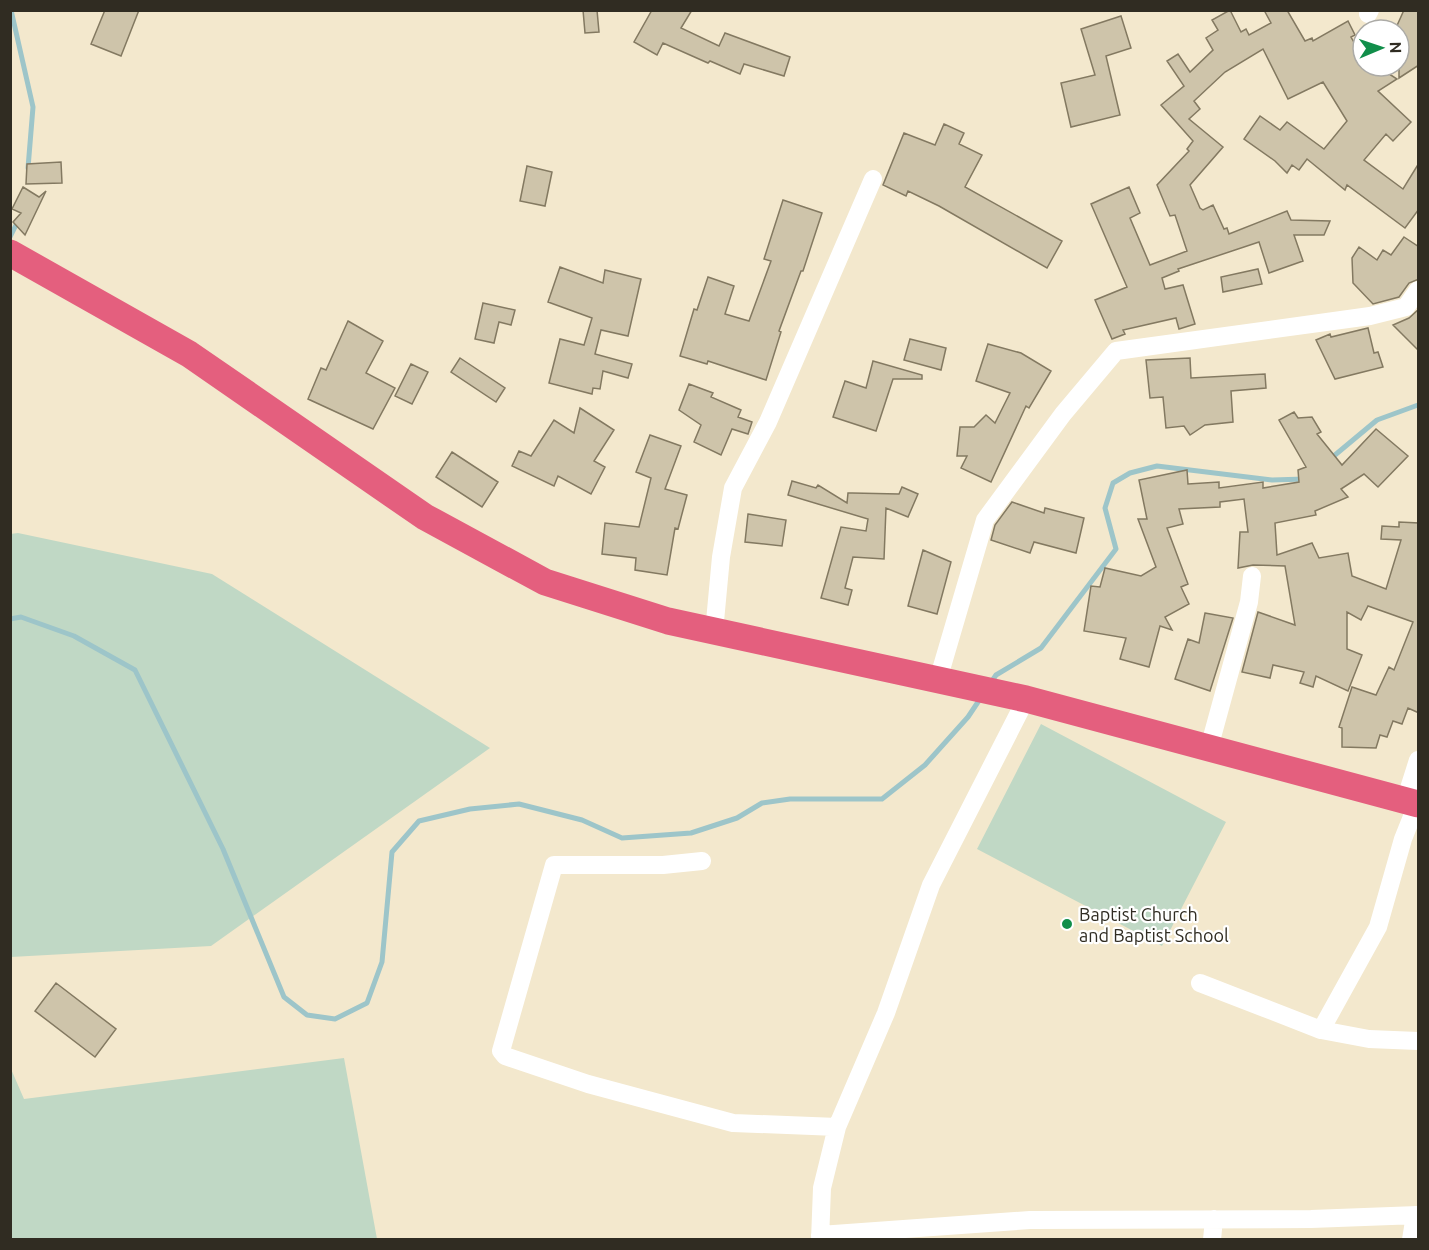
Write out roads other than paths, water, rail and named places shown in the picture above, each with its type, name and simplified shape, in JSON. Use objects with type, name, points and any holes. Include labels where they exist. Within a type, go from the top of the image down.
[{"type":"highway","points":[[10,253],[189,354],[438,524],[545,582],[668,621],[1018,697],[1414,803]]},
{"type":"street","points":[[714,632],[721,557],[732,488],[768,422],[873,179]]},
{"type":"street","points":[[938,680],[985,520],[1062,414],[1116,351],[1370,316],[1406,307],[1419,290]]},
{"type":"street","points":[[1209,748],[1249,602],[1252,576]]},
{"type":"street","points":[[1018,697],[931,885],[886,1013],[837,1127],[822,1188],[820,1237],[1030,1220],[1417,1215],[1411,1239]]},
{"type":"street","points":[[1321,1030],[1378,927],[1414,803],[1419,760]]},
{"type":"street","points":[[702,861],[663,865],[554,865],[501,1051],[505,1056],[588,1084],[733,1123],[837,1127]]},
{"type":"street","points":[[1200,983],[1321,1030],[1369,1039],[1419,1041]]},
{"type":"street","points":[[1212,1239],[1214,1219]]},
{"type":"waterway","points":[[11,10],[33,107],[28,168]]},
{"type":"waterway","points":[[10,237],[18,221]]},
{"type":"waterway","points":[[1329,460],[1377,420],[1418,405]]},
{"type":"waterway","points":[[990,684],[996,675],[1041,648],[1116,549],[1105,508],[1113,483],[1130,473],[1157,466],[1272,480],[1305,479]]},
{"type":"waterway","points":[[10,619],[21,617],[74,636],[135,670],[223,849],[284,997],[307,1015],[335,1019],[367,1003],[382,962],[392,852],[419,821],[470,809],[519,804],[582,820],[622,838],[691,833],[737,818],[762,803],[790,799],[882,799],[925,765],[968,717],[982,696]]},
{"type":"place","name":"Baptist Church and Baptist School","points":[[1067,924]]}]
